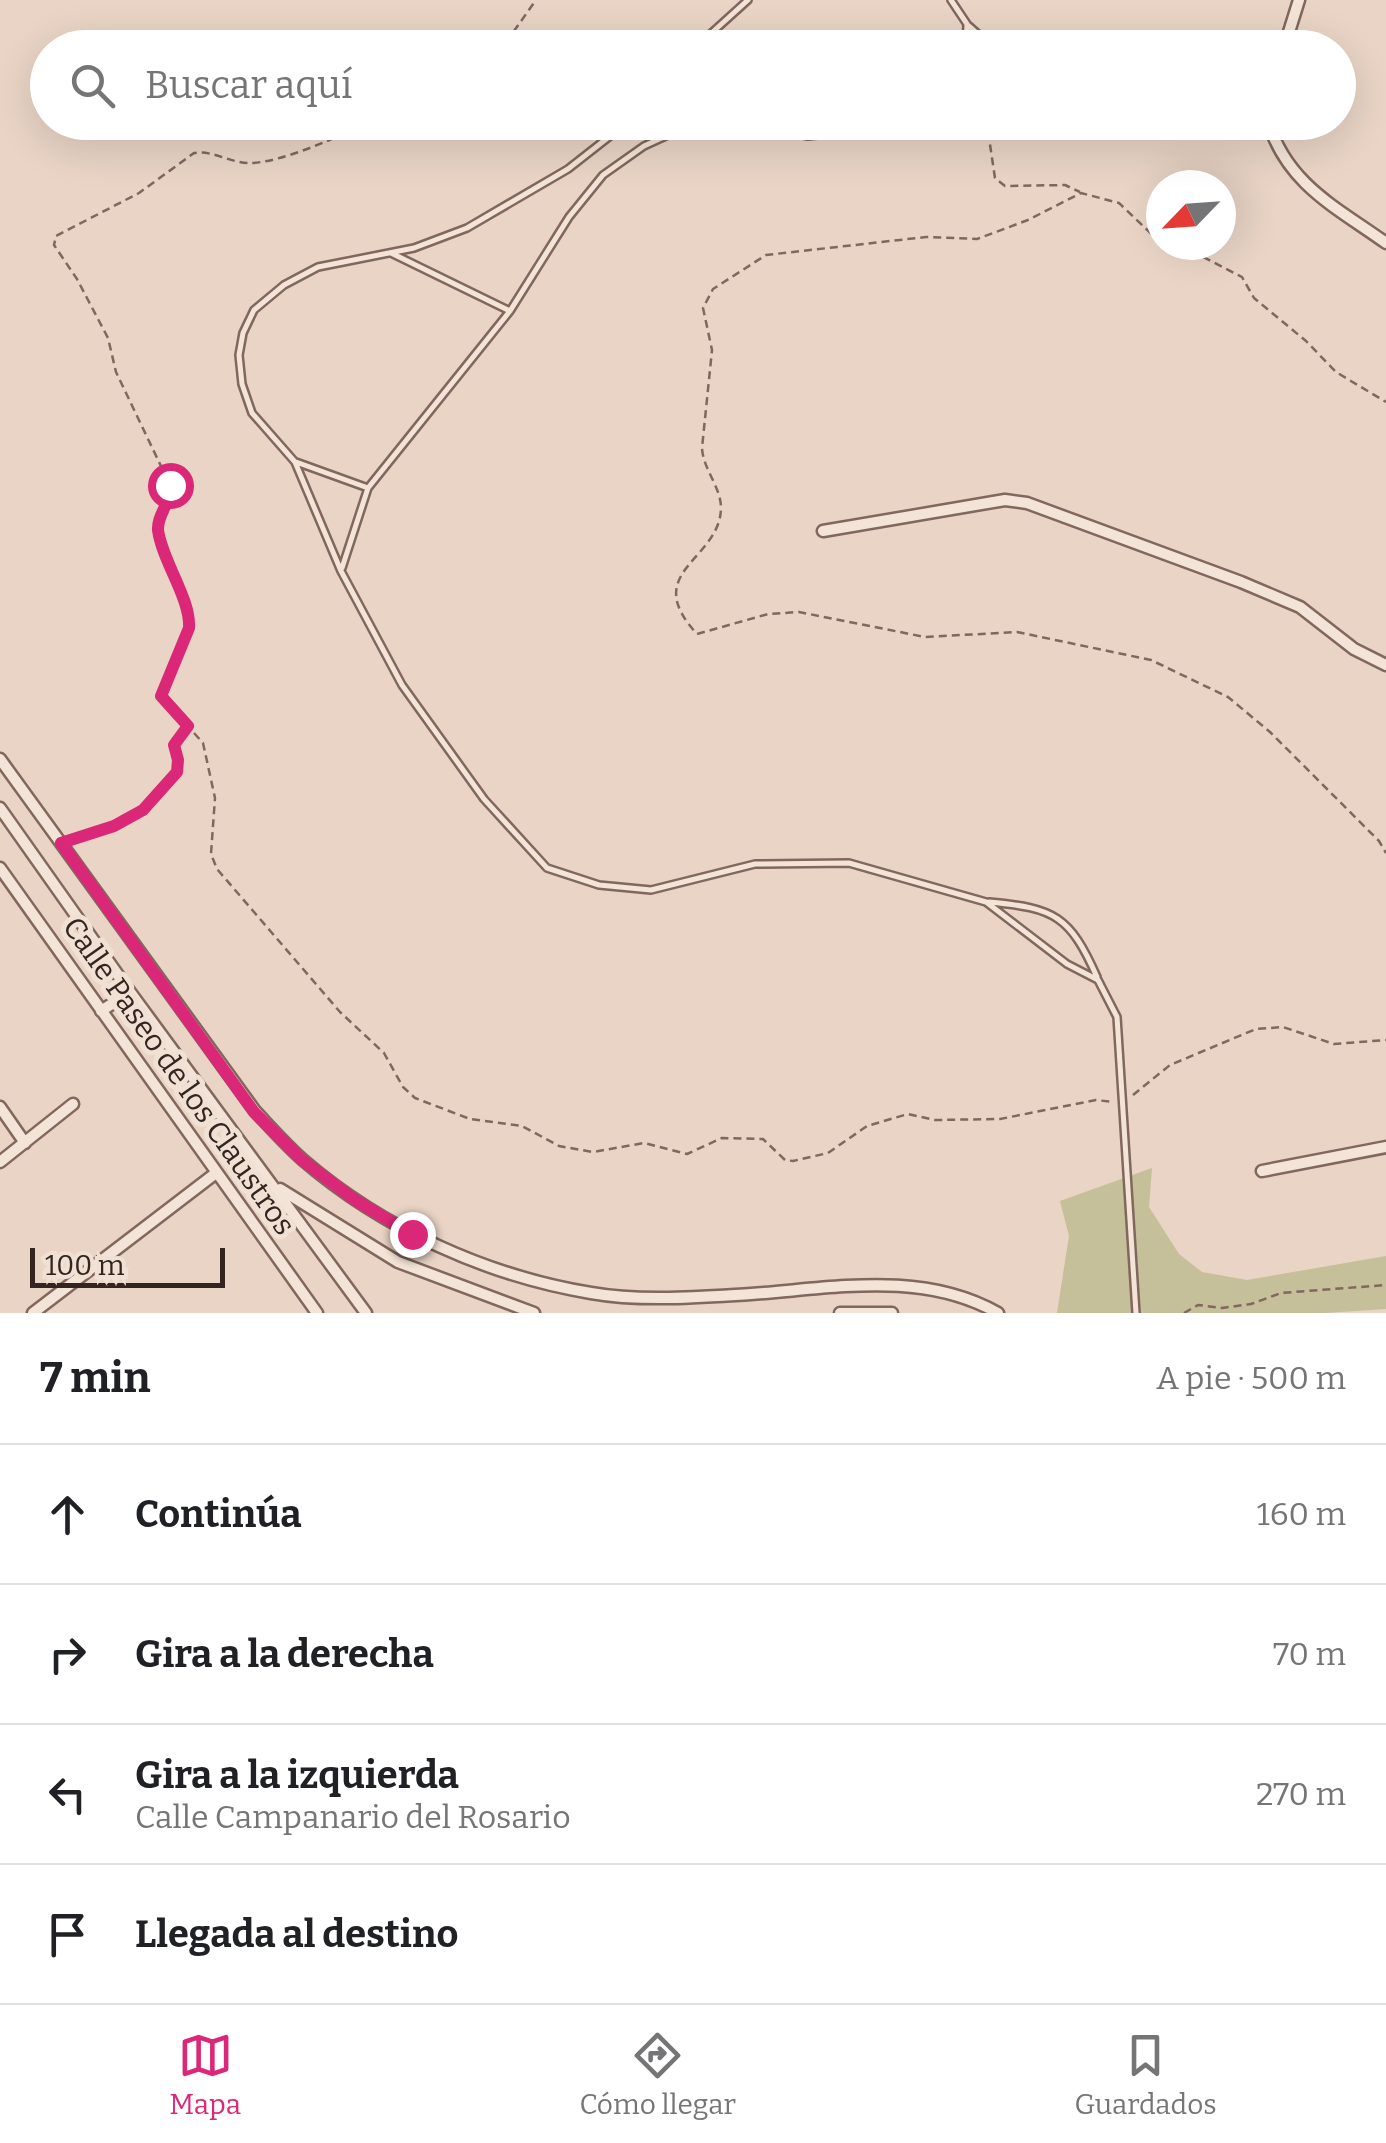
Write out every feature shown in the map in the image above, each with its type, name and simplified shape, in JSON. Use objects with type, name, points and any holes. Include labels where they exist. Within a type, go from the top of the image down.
[{"type":"street","points":[[1289,30],[1298,0]]},
{"type":"street","points":[[1274,140],[1300,181],[1386,243]]},
{"type":"street","points":[[823,531],[1005,500],[1027,504],[1300,607],[1354,650],[1386,666]]},
{"type":"street","points":[[0,759],[254,1112],[302,1160],[355,1200],[412,1234],[529,1278],[593,1294],[726,1296],[886,1284],[946,1292],[998,1313]]},
{"type":"street","name":"Calle Paseo de los Claustros","points":[[0,808],[366,1313]]},
{"type":"street","name":"Calle Paseo de los Claustros","points":[[0,868],[317,1313]]},
{"type":"street","points":[[101,1011],[130,992]]},
{"type":"street","points":[[0,1162],[74,1104]]},
{"type":"street","points":[[0,1107],[25,1142]]},
{"type":"street","points":[[1262,1171],[1386,1147]]},
{"type":"street","points":[[33,1313],[216,1173]]},
{"type":"street","points":[[271,1183],[398,1262],[534,1313]]},
{"type":"street","points":[[840,1313],[892,1313]]},
{"type":"lane","points":[[716,30],[748,0]]},
{"type":"lane","points":[[950,0],[974,30]]},
{"type":"lane","points":[[967,24],[967,30]]},
{"type":"lane","points":[[605,140],[516,202],[466,228],[414,248],[318,267],[284,285],[254,310],[244,333],[239,356],[242,384],[252,413],[295,462],[341,571],[402,685],[484,799],[547,868],[599,885],[651,890],[754,864],[849,864],[986,902],[1054,914],[1079,937],[1117,1017],[1136,1313]]},
{"type":"lane","points":[[341,571],[368,488],[510,312],[568,217],[603,175],[657,140]]},
{"type":"lane","points":[[390,252],[510,312]]},
{"type":"lane","points":[[295,462],[368,488]]},
{"type":"lane","points":[[986,902],[1067,964],[1098,980]]},
{"type":"path","points":[[515,30],[536,0]]},
{"type":"path","points":[[329,140],[306,150],[249,163],[194,153],[139,193],[56,236],[54,245],[108,338],[116,372],[170,485],[170,498],[158,530],[170,574],[190,618],[161,696],[202,743],[215,798],[211,854],[217,869],[340,1012],[384,1053],[403,1087],[415,1098],[470,1119],[522,1126],[559,1146],[593,1152],[644,1143],[687,1154],[722,1138],[763,1139],[785,1160],[794,1161],[828,1153],[866,1126],[908,1114],[935,1120],[1000,1118],[1096,1100],[1124,1103],[1170,1065],[1256,1030],[1283,1027],[1334,1044],[1386,1040]]},
{"type":"path","points":[[989,140],[994,178],[1005,186],[1064,185],[1119,203],[1146,229]]},
{"type":"path","points":[[1081,193],[1028,220],[976,239],[926,237],[766,255],[712,289],[703,308],[712,350],[702,462],[721,508],[717,526],[679,580],[676,601],[680,616],[697,634],[768,614],[798,612],[925,637],[1017,632],[1151,660],[1228,697],[1270,732],[1379,841],[1386,853]]},
{"type":"path","points":[[1209,260],[1242,277],[1254,298],[1306,340],[1336,372],[1386,402]]},
{"type":"path","points":[[61,843],[114,826],[143,810],[177,772],[174,745],[188,726]]},
{"type":"path","points":[[1184,1313],[1198,1305],[1222,1308],[1251,1304],[1281,1293],[1386,1286]]},
{"type":"shaded area","points":[[1152,1168],[1149,1207],[1179,1254],[1202,1272],[1247,1280],[1386,1256],[1386,1309],[1324,1313],[1057,1313],[1069,1236],[1060,1201]]},
{"type":"route","points":[[170,485],[170,498],[158,530],[170,574],[190,618],[161,696],[188,726],[174,745],[177,772],[131,818],[61,843],[254,1112],[302,1160],[355,1200],[412,1234]]}]
